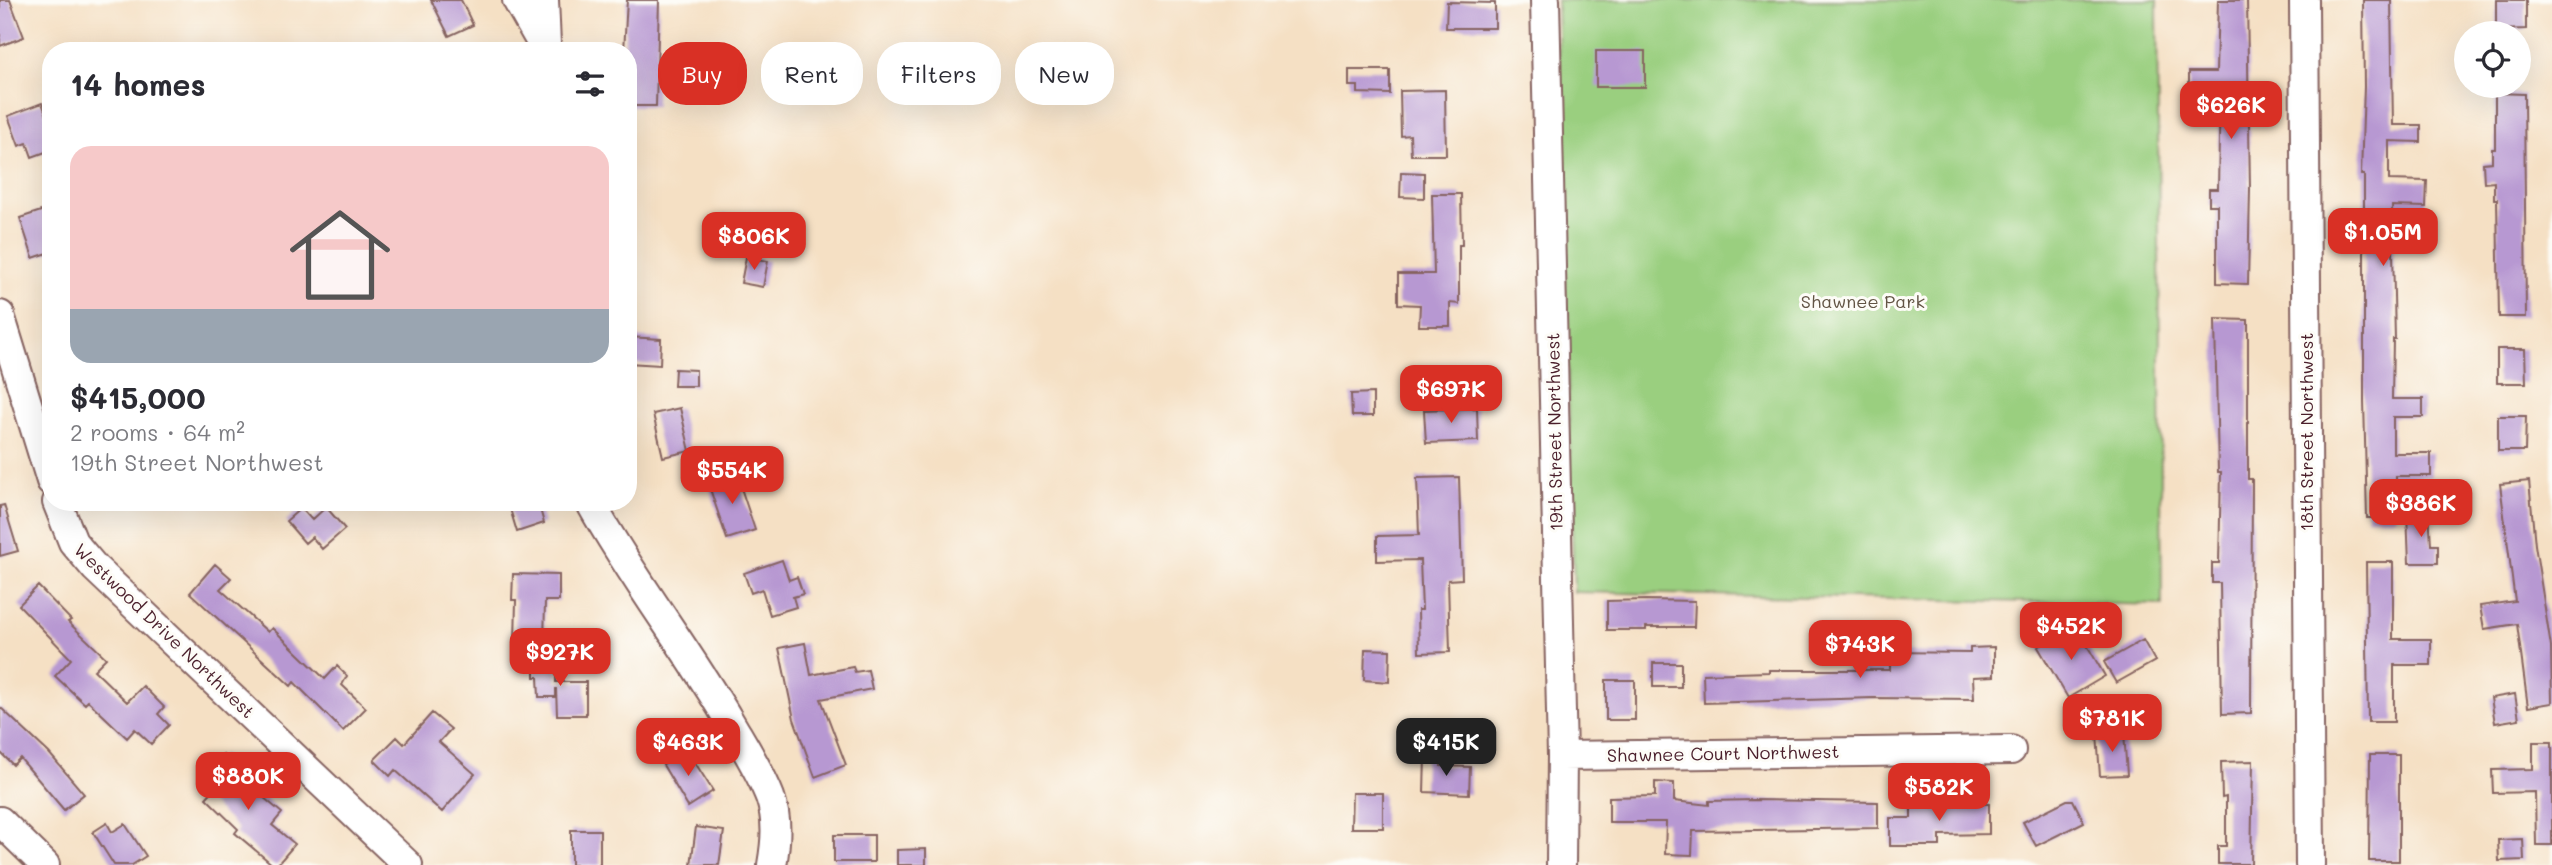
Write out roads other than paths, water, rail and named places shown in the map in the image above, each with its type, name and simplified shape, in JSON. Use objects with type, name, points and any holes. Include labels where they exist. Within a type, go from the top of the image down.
[{"type":"street","points":[[517,0],[541,42]]},
{"type":"street","points":[[544,0],[546,42]]},
{"type":"street","name":"19th Street Northwest","points":[[1545,0],[1562,756],[1561,865]]},
{"type":"street","name":"18th Street Northwest","points":[[2304,0],[2310,865]]},
{"type":"street","points":[[0,314],[42,452]]},
{"type":"street","name":"Westwood Drive Northwest","points":[[61,511],[73,542],[95,568],[408,865]]},
{"type":"street","points":[[596,511],[656,607],[698,667],[740,739],[770,799],[777,837],[772,865]]},
{"type":"street","name":"Shawnee Court Northwest","points":[[1562,756],[2011,750]]},
{"type":"street","points":[[0,821],[45,865]]},
{"type":"park label","name":"Shawnee Park","points":[[1863,302]]}]
